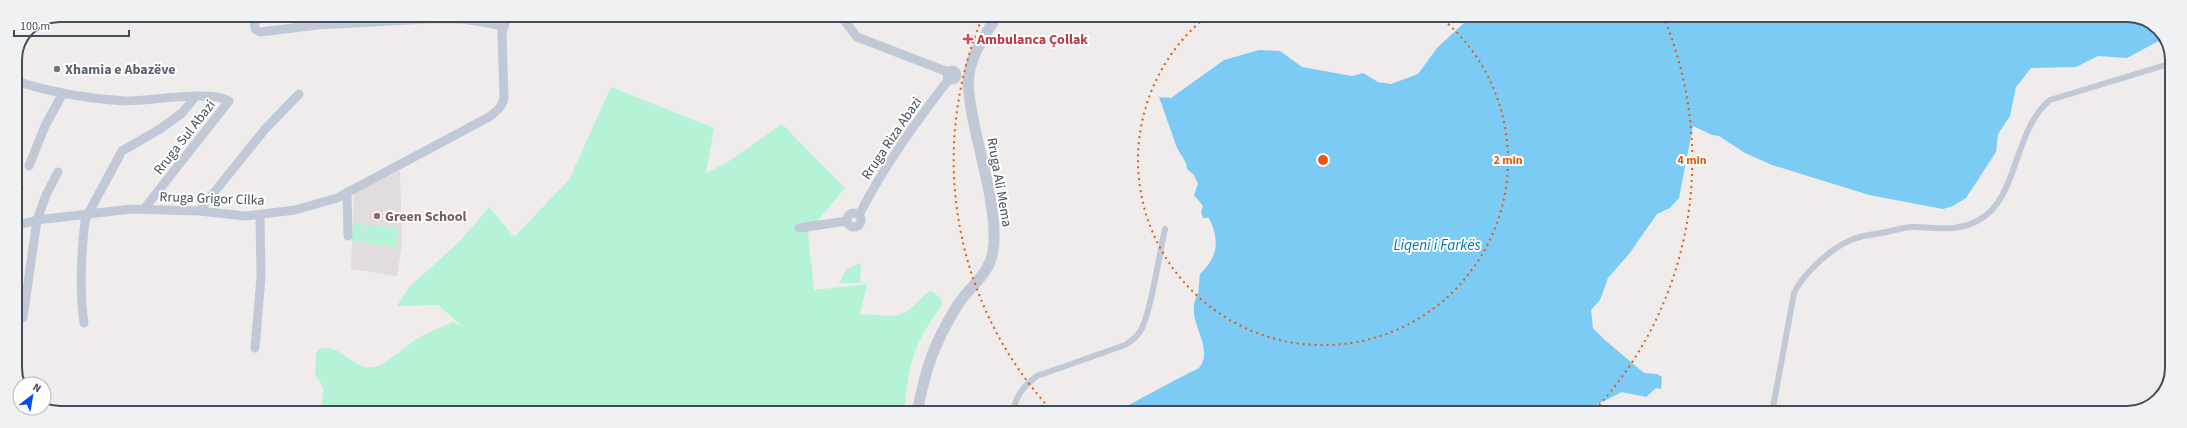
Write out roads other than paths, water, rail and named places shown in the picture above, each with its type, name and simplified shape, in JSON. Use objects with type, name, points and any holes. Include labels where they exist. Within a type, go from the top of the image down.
[{"type":"street","points":[[254,22],[254,29],[260,32],[318,25],[372,22]]},
{"type":"street","points":[[489,22],[504,27],[506,22]]},
{"type":"street","points":[[845,22],[856,37],[951,76],[969,75]]},
{"type":"street","name":"Rruga Ali Mema","points":[[918,406],[923,383],[934,347],[958,304],[981,279],[990,265],[993,251],[994,221],[976,137],[968,90],[969,75],[979,45],[993,22]]},
{"type":"street","name":"Rruga Grigor Cilka","points":[[22,224],[37,220],[144,209],[260,215],[295,210],[337,198],[489,117],[502,106],[504,98],[502,40],[504,27]]},
{"type":"street","points":[[1773,406],[1794,293],[1799,282],[1817,264],[1850,240],[1911,226],[1948,229],[1979,220],[1992,211],[2000,199],[2026,132],[2043,105],[2050,100],[2165,65]]},
{"type":"street","name":"Rruga Riza Abazi","points":[[799,228],[847,222],[851,226],[858,226],[862,221],[859,215],[872,192],[909,133],[951,76]]},
{"type":"street","name":"Rruga Sul Abazi","points":[[22,83],[63,93],[125,100],[216,96],[229,101],[144,209]]},
{"type":"street","points":[[30,166],[45,126],[63,93]]},
{"type":"street","points":[[199,211],[266,128],[299,94]]},
{"type":"street","points":[[84,323],[81,302],[81,270],[85,221],[88,214],[122,151],[160,129],[182,113],[195,97]]},
{"type":"street","points":[[23,318],[37,220],[46,195],[58,172]]},
{"type":"street","points":[[347,192],[348,236]]},
{"type":"street","points":[[255,348],[261,277],[260,215]]},
{"type":"street","points":[[1014,406],[1018,394],[1026,384],[1037,376],[1125,345],[1134,340],[1140,333],[1147,312],[1165,229]]},
{"type":"water","name":"Liqeni i Farkës","points":[[1465,22],[2127,22],[2146,27],[2160,40],[2127,58],[2098,56],[2076,67],[2031,68],[2016,87],[2010,116],[1998,134],[1996,152],[1966,198],[1953,206],[1943,209],[1869,195],[1772,165],[1745,153],[1719,136],[1712,135],[1693,126],[1679,198],[1670,208],[1657,214],[1629,254],[1608,278],[1600,300],[1591,310],[1593,328],[1606,341],[1644,373],[1657,374],[1662,377],[1661,389],[1656,388],[1646,397],[1622,392],[1595,406],[1127,406],[1199,368],[1203,361],[1203,346],[1194,313],[1194,304],[1198,293],[1200,274],[1206,268],[1214,255],[1216,241],[1213,226],[1209,218],[1203,218],[1201,212],[1203,206],[1194,195],[1198,184],[1194,175],[1187,169],[1186,163],[1177,148],[1159,97],[1171,98],[1224,60],[1259,50],[1280,51],[1302,67],[1352,76],[1363,73],[1378,82],[1391,84],[1418,74],[1437,48]]},
{"type":"place","name":"Ambulanca Çollak","points":[[968,39]]},
{"type":"place","name":"Xhamia e Abazëve","points":[[57,69]]},
{"type":"place","name":"Green School","points":[[377,216]]}]
